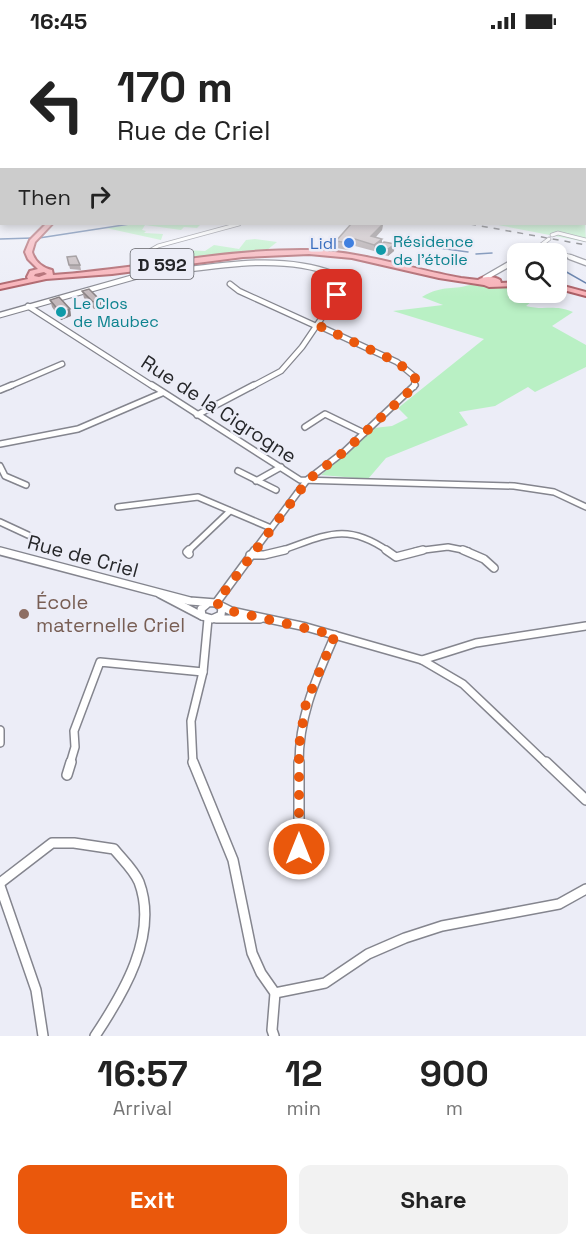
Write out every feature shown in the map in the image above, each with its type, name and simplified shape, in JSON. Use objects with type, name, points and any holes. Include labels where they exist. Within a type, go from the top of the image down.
[{"type":"main road","points":[[32,275],[22,256],[22,250],[43,225]]},
{"type":"main road","points":[[47,273],[28,259],[27,254],[32,238],[48,225]]},
{"type":"main road","name":"D 592","points":[[47,273],[67,276],[221,257],[322,252],[460,280],[507,282]]},
{"type":"main road","points":[[0,286],[32,275],[47,273]]},
{"type":"main road","points":[[567,289],[586,294]]},
{"type":"street","points":[[150,265],[151,250],[158,246],[235,225]]},
{"type":"street","points":[[545,243],[558,233],[586,240]]},
{"type":"street","points":[[567,255],[586,262]]},
{"type":"street","points":[[0,315],[174,265],[221,257]]},
{"type":"street","points":[[143,275],[243,264],[324,268],[334,273],[339,291],[317,326],[281,371],[197,415]]},
{"type":"street","points":[[490,280],[507,267]]},
{"type":"street","points":[[209,618],[223,613],[219,604],[250,555],[308,480],[408,396],[415,386],[415,377],[397,362],[239,291],[230,284]]},
{"type":"street","name":"Rue de la Cigrogne","points":[[28,306],[300,480],[514,486],[554,492],[586,507]]},
{"type":"street","points":[[0,390],[62,364]]},
{"type":"street","points":[[0,444],[78,429],[162,393]]},
{"type":"street","points":[[305,427],[325,414],[364,433]]},
{"type":"street","points":[[0,466],[5,476],[26,485]]},
{"type":"street","points":[[256,481],[281,467]]},
{"type":"street","points":[[238,471],[276,490]]},
{"type":"street","points":[[118,507],[198,497],[271,528]]},
{"type":"street","points":[[189,554],[187,552],[230,511]]},
{"type":"street","points":[[0,522],[28,535]]},
{"type":"street","points":[[250,555],[292,548],[324,535],[341,532],[360,535],[396,557],[421,549],[451,546],[472,551],[494,568]]},
{"type":"street","name":"Rue de Criel","points":[[0,551],[157,592],[207,604],[219,604],[231,611],[335,635],[422,660],[463,684],[586,800]]},
{"type":"street","name":"Rue de Criel","points":[[157,592],[209,618],[264,618]]},
{"type":"street","points":[[207,604],[201,609],[209,618],[203,672],[191,721],[193,766],[233,860],[252,953],[261,973],[276,993],[272,1030],[274,1036]]},
{"type":"street","points":[[422,660],[476,643],[586,626]]},
{"type":"street","points":[[299,849],[299,746],[306,703],[335,635]]},
{"type":"street","points":[[67,775],[75,747],[74,731],[100,662],[203,672]]},
{"type":"street","points":[[0,730],[0,743]]},
{"type":"street","points":[[43,1036],[36,990],[0,885],[52,843],[114,849],[138,881],[146,912],[138,949],[115,1007],[95,1036]]},
{"type":"street","points":[[276,993],[325,983],[368,954],[405,938],[442,926],[559,904],[586,889]]},
{"type":"green space","points":[[145,225],[142,230],[146,231],[144,233],[163,234],[161,240],[106,228]]},
{"type":"green space","points":[[145,225],[200,225],[197,228],[184,227],[181,230]]},
{"type":"green space","points":[[498,225],[585,225],[586,242]]},
{"type":"green space","points":[[246,240],[277,242],[267,250],[153,262],[153,256],[164,253],[163,256],[177,255],[164,249],[205,251],[214,245],[239,249]]},
{"type":"green space","points":[[472,284],[493,288],[507,287],[507,303],[530,303],[526,306],[560,308],[573,312],[552,326],[586,345],[586,367],[535,392],[528,387],[495,406],[459,412],[468,425],[386,458],[368,479],[321,475],[374,428],[392,426],[408,418],[398,408],[484,339],[393,311],[443,305],[422,297],[436,290]]},
{"type":"building","points":[[350,225],[382,225],[371,236],[382,239],[374,245],[355,239],[348,243],[336,241]]},
{"type":"building","points":[[384,242],[395,244],[388,249],[378,247]]},
{"type":"building","points":[[76,256],[80,265],[69,265],[67,257]]},
{"type":"building","points":[[89,289],[100,300],[93,302],[82,291]]},
{"type":"building","points":[[59,297],[70,309],[60,312],[50,300]]},
{"type":"waterway","points":[[39,238],[124,225]]},
{"type":"waterway","points":[[0,239],[33,238]]},
{"type":"waterway","points":[[417,245],[468,252]]},
{"type":"waterway","points":[[476,254],[492,253]]},
{"type":"waterway","points":[[567,272],[586,283]]},
{"type":"railway","points":[[476,225],[586,245]]},
{"type":"place","name":"Lidl","points":[[349,243]]},
{"type":"place","name":"Résidence de l'étoile","points":[[381,250]]},
{"type":"place","name":"Le Clos de Maubec","points":[[61,312]]},
{"type":"place","name":"École maternelle Criel","points":[[24,614]]},
{"type":"route","points":[[299,849],[299,746],[306,703],[335,635],[231,611],[216,603],[308,480],[345,451],[385,412],[408,396],[415,386],[415,377],[397,362],[317,325],[337,295]]}]
